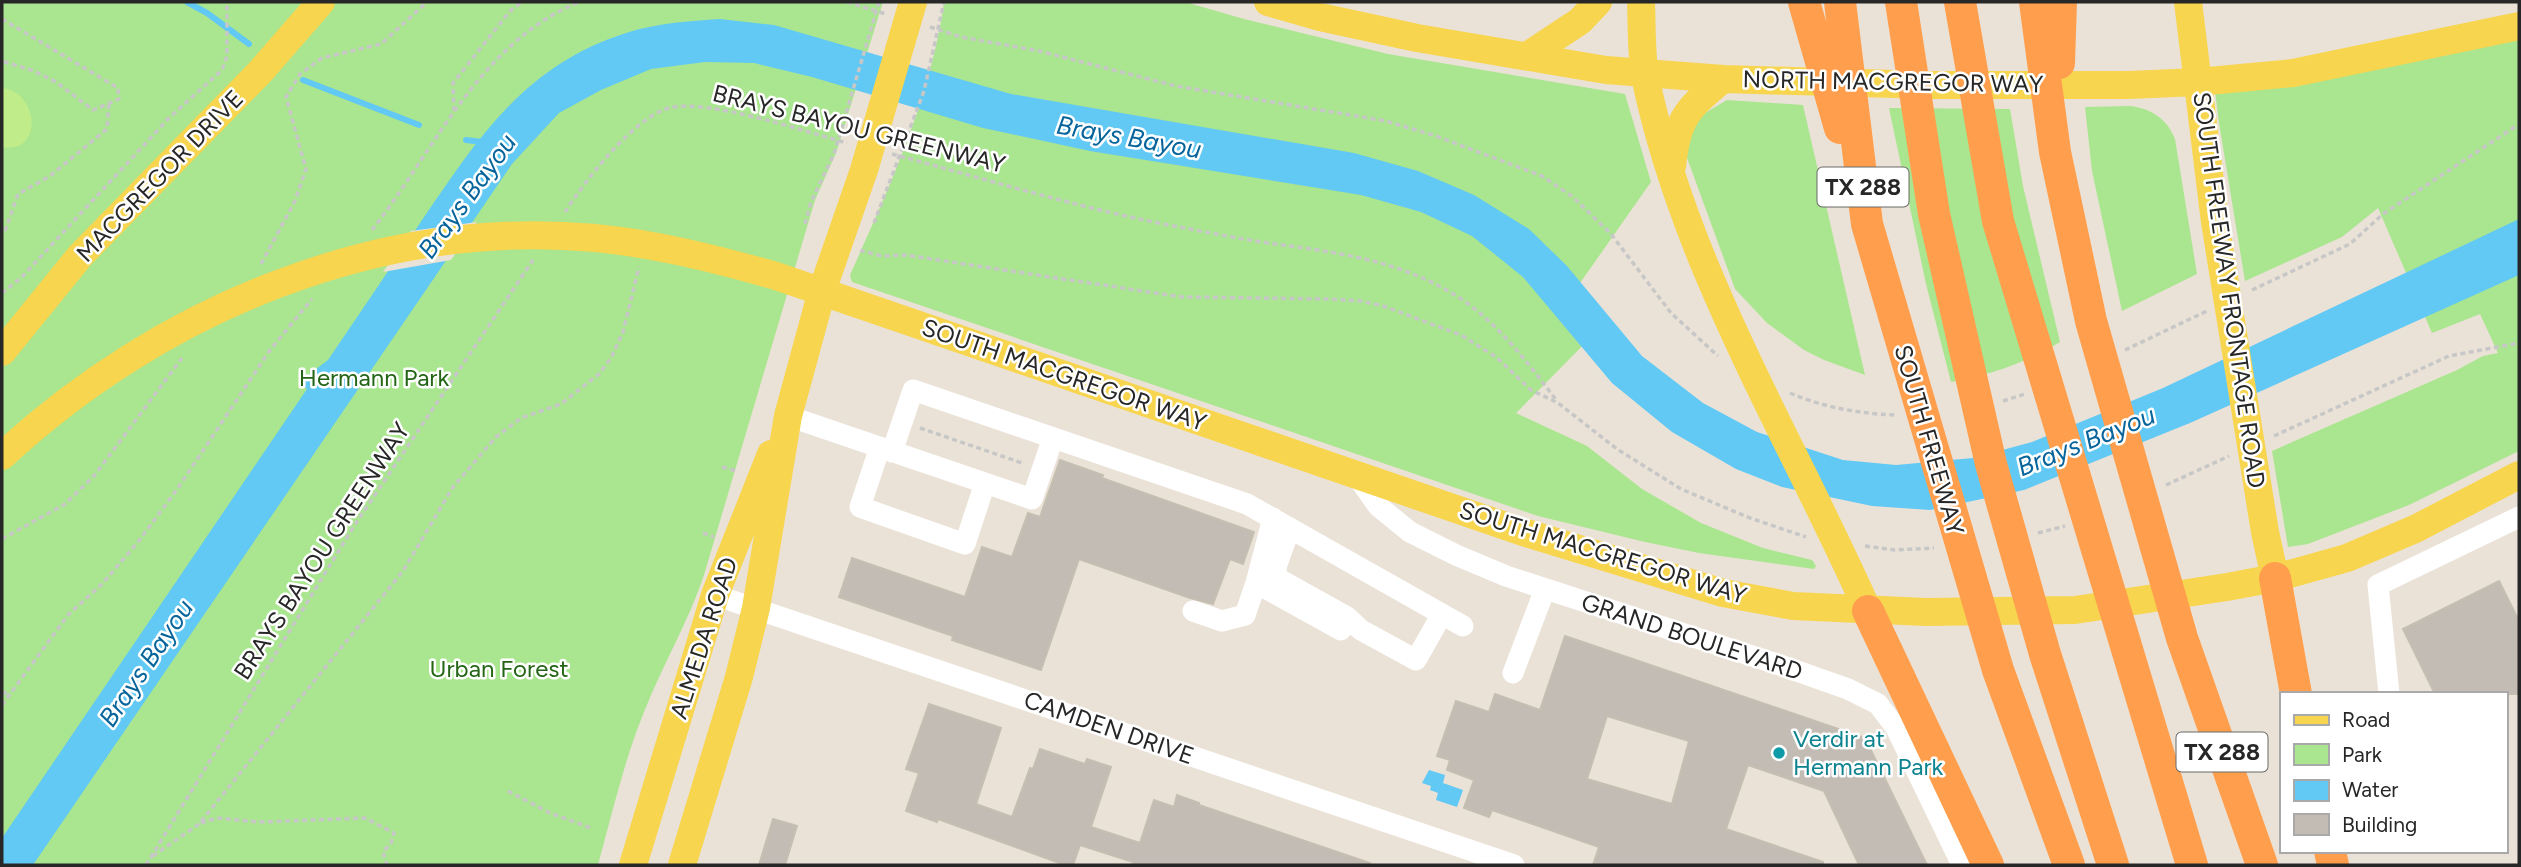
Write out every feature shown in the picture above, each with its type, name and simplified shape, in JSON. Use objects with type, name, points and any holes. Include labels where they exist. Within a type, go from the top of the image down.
[{"type":"highway","points":[[1804,2],[1867,223]]},
{"type":"highway","name":"SOUTH FREEWAY","points":[[1840,2],[1867,223],[1998,670],[2069,865]]},
{"type":"highway","points":[[1901,2],[1934,214],[1991,464],[2045,654],[2113,865]]},
{"type":"highway","points":[[1960,2],[1998,221],[2192,865]]},
{"type":"highway","name":"TX 288","points":[[2035,2],[2055,152],[2091,321],[2182,638],[2262,865]]},
{"type":"highway","points":[[2055,152],[2061,2]]},
{"type":"highway","points":[[2275,578],[2296,692]]},
{"type":"highway","points":[[1868,611],[1989,865]]},
{"type":"main road","name":"MACGREGOR DRIVE","points":[[2,352],[80,256],[260,72],[321,2]]},
{"type":"main road","name":"ALMEDA ROAD","points":[[682,865],[739,677],[756,608],[788,416],[822,291],[868,156],[913,2]]},
{"type":"main road","name":"NORTH MACGREGOR WAY","points":[[1268,2],[1324,9],[1417,38],[1645,74],[1928,85],[2129,85],[2293,73],[2519,26]]},
{"type":"main road","points":[[1527,56],[1580,21],[1598,2]]},
{"type":"main road","points":[[1641,2],[1645,74],[1680,202],[1722,308],[1852,558],[1868,611]]},
{"type":"main road","name":"SOUTH FREEWAY FRONTAGE ROAD","points":[[2188,2],[2215,222],[2265,532],[2275,578]]},
{"type":"main road","points":[[1671,173],[1675,138],[1686,113],[1723,79]]},
{"type":"main road","points":[[2,456],[40,421],[105,372],[261,281],[421,247],[562,228],[680,251],[822,291]]},
{"type":"main road","name":"SOUTH MACGREGOR WAY","points":[[822,291],[1524,531],[1723,593],[1793,606],[1926,612],[2075,610],[2227,587],[2275,578],[2347,558],[2404,534],[2519,475]]},
{"type":"main road","name":"ALMEDA ROAD","points":[[633,865],[715,595],[761,476],[788,416]]},
{"type":"street","points":[[985,483],[965,544],[860,507],[913,390],[1247,504],[1463,626]]},
{"type":"street","points":[[788,416],[1032,499],[1053,438]]},
{"type":"street","name":"GRAND BOULEVARD","points":[[1356,475],[1378,506],[1410,531],[1481,565],[1545,589],[1777,664],[1848,689],[1878,704],[1896,728],[1962,865]]},
{"type":"street","points":[[2389,692],[2378,585],[2519,517]]},
{"type":"street","points":[[1193,611],[1222,621],[1245,615],[1255,583],[1281,523]]},
{"type":"street","points":[[1281,523],[1276,567],[1278,578],[1347,617],[1361,630],[1416,660],[1441,614]]},
{"type":"street","points":[[1255,583],[1340,630],[1361,630]]},
{"type":"street","points":[[1513,673],[1545,589]]},
{"type":"street","name":"CAMDEN DRIVE","points":[[715,595],[1508,863]]},
{"type":"path","points":[[2,293],[21,278],[169,118],[222,70],[227,56],[227,2]]},
{"type":"path","points":[[261,281],[270,251],[295,201],[306,169],[286,97],[300,74],[322,58],[382,44],[427,2]]},
{"type":"path","points":[[454,111],[453,83],[510,11],[522,2]]},
{"type":"path","points":[[371,232],[467,92],[500,55],[533,29],[579,2]]},
{"type":"path","points":[[805,223],[811,202],[834,154],[879,2]]},
{"type":"path","points":[[872,228],[924,91],[944,2]]},
{"type":"path","points":[[2,19],[118,88],[119,99],[93,110],[56,82],[34,71],[2,61]]},
{"type":"path","points":[[5,231],[18,194],[50,176],[107,129],[109,103]]},
{"type":"path","name":"BRAYS BAYOU GREENWAY","points":[[562,228],[574,198],[617,146],[647,120],[669,108],[697,106],[729,112],[868,156],[1172,226],[1341,253],[1413,273],[1455,295],[1481,315],[1520,353],[1558,403]]},
{"type":"path","name":"BRAYS BAYOU GREENWAY","points":[[867,239],[862,251],[883,256],[905,255],[1126,290],[1182,297],[1330,299],[1383,306],[1461,335],[1496,357],[1531,390],[1558,403],[1617,449],[1681,489],[1750,519],[1813,539]]},
{"type":"path","name":"BRAYS BAYOU GREENWAY","points":[[146,865],[354,526],[539,252]]},
{"type":"path","name":"BRAYS BAYOU GREENWAY","points":[[151,858],[199,824],[403,571],[453,487],[496,437],[521,418],[561,404],[599,374],[611,358],[623,331],[640,262]]},
{"type":"path","points":[[2,705],[68,615],[102,584],[138,542],[178,488],[270,349],[317,294]]},
{"type":"path","points":[[2272,437],[2449,356],[2519,343]]},
{"type":"path","points":[[2,539],[65,504],[94,476],[184,355]]},
{"type":"path","points":[[2157,489],[2233,454]]},
{"type":"path","points":[[2033,535],[2069,525]]},
{"type":"path","points":[[1852,558],[1895,550],[1946,547]]},
{"type":"path","points":[[2,692],[10,694]]},
{"type":"path","points":[[509,791],[550,813],[591,828]]},
{"type":"path","points":[[199,824],[217,818],[259,822],[365,818],[394,833],[391,843],[383,852],[387,865]]},
{"type":"green space","name":"Hermann Park","points":[[2,2],[883,2],[836,153],[815,200],[704,575],[637,731],[598,865],[2,865]]},
{"type":"green space","points":[[944,2],[1185,2],[1388,54],[1625,94],[1651,182],[1573,293],[1598,330],[1516,413],[1587,446],[1642,489],[1701,523],[1763,548],[1812,560],[1816,566],[1814,569],[1699,553],[1538,516],[852,282],[850,275],[907,142],[919,107],[938,37]]},
{"type":"green space","points":[[2519,35],[2519,451],[2409,505],[2308,544],[2288,547],[2272,451],[2483,356],[2498,353],[2480,314],[2432,333],[2378,208],[2342,237],[2245,281],[2215,91]]},
{"type":"green space","points":[[2,88],[14,92],[24,100],[32,122],[25,141],[16,147],[2,147]]},
{"type":"green space","points":[[1727,100],[1803,105],[1865,375],[1804,350],[1767,323],[1735,289],[1686,155],[1693,127],[1705,113]]},
{"type":"green space","points":[[2131,106],[2158,116],[2175,139],[2197,274],[2122,311],[2092,171],[2085,107]]},
{"type":"green space","points":[[1889,108],[2010,109],[2023,186],[2060,342],[2007,367],[1951,382],[1926,284]]},
{"type":"water","name":"Brays Bayou","points":[[720,19],[774,25],[1011,94],[1354,153],[1418,171],[1474,195],[1529,229],[1567,266],[1642,356],[1703,403],[1757,432],[1843,460],[1896,465],[1973,458],[2032,442],[2163,388],[2519,219],[2519,275],[2190,423],[2024,490],[1930,510],[1872,506],[1782,487],[1736,469],[1672,432],[1612,383],[1523,277],[1472,236],[1421,212],[1361,195],[1090,151],[983,128],[812,77],[754,63],[705,62],[651,69],[601,90],[559,113],[512,164],[33,865],[2,865],[2,838],[307,389],[299,382],[328,360],[441,192],[483,135],[531,86],[558,65],[590,47],[649,27]]},
{"type":"water","points":[[1429,770],[1445,775],[1443,783],[1463,790],[1457,807],[1436,800],[1438,793],[1430,790],[1431,786],[1422,783]]},
{"type":"pier","points":[[477,222],[451,260],[383,272],[411,231]]},
{"type":"building","points":[[1060,460],[1103,475],[1102,478],[1254,532],[1243,564],[1230,559],[1213,604],[1079,559],[1041,670],[839,597],[852,558],[965,597],[982,547],[1012,557],[1028,513],[1040,517]]},
{"type":"building","points":[[2499,581],[2519,621],[2519,694],[2434,692],[2403,629]]},
{"type":"building","name":"Verdir at Hermann Park","points":[[1565,636],[1865,738],[1927,865],[1859,865],[1824,791],[1748,765],[1726,829],[1823,862],[1823,865],[1593,865],[1599,847],[1492,810],[1489,817],[1464,808],[1474,780],[1447,770],[1450,760],[1437,756],[1456,701],[1489,712],[1495,694],[1540,710]],"holes":[[[1607,716],[1689,741],[1672,804],[1587,779]]]},
{"type":"building","points":[[929,704],[1001,728],[976,804],[1012,817],[1040,749],[1085,764],[1087,759],[1111,767],[1091,827],[1140,843],[1154,800],[1174,807],[1177,795],[1199,805],[1370,863],[1132,865],[1133,862],[1080,845],[1073,865],[1065,865],[938,819],[937,822],[906,811],[919,773],[906,769]]},
{"type":"building","points":[[773,819],[797,826],[785,865],[759,865]]},
{"type":"waterway","points":[[187,2],[207,13],[249,44]]},
{"type":"waterway","points":[[303,80],[419,125]]},
{"type":"waterway","name":"Brays Bayou","points":[[466,140],[482,142]]},
{"type":"place","name":"Verdir at Hermann Park","points":[[1779,753]]},
{"type":"park label","name":"Urban Forest","points":[[499,669]]}]
